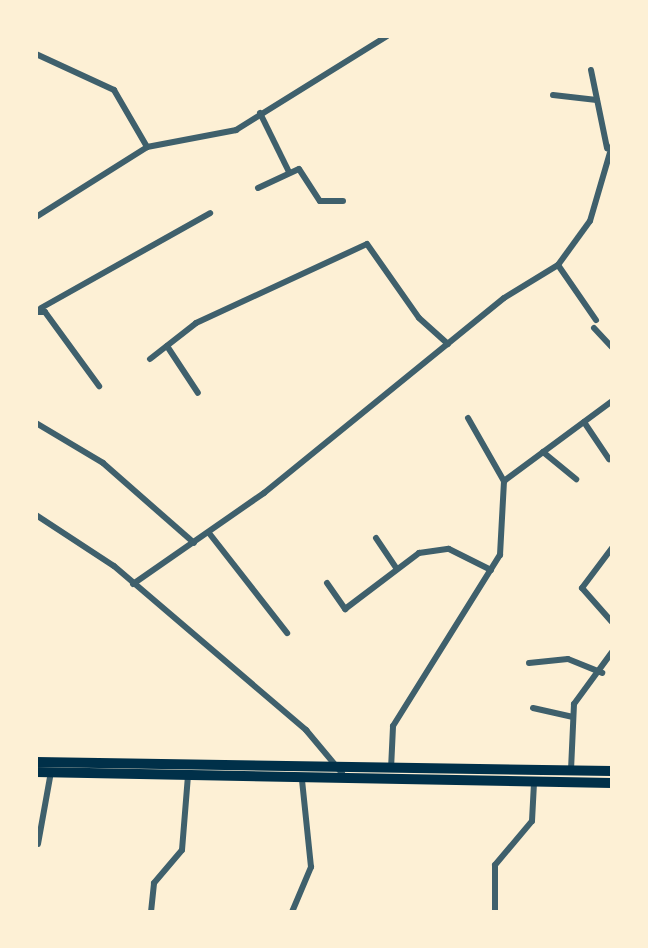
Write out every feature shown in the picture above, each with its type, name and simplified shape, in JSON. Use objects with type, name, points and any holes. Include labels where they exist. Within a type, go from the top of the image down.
[{"type":"highway","points":[[36,762],[342,773],[612,771]]},
{"type":"highway","points":[[36,772],[302,780],[612,783]]},
{"type":"street","points":[[36,217],[147,147],[215,138],[387,36]]},
{"type":"street","points":[[36,54],[114,90],[147,147]]},
{"type":"street","points":[[133,584],[209,533],[448,344],[558,265],[590,221],[609,147],[591,70]]},
{"type":"street","points":[[553,95],[597,100]]},
{"type":"street","points":[[260,113],[289,172]]},
{"type":"street","points":[[602,121],[612,121]]},
{"type":"street","points":[[258,188],[301,169],[324,203],[343,201]]},
{"type":"street","points":[[99,386],[39,310],[210,213]]},
{"type":"street","points":[[150,359],[196,323],[374,243],[419,318],[448,344]]},
{"type":"street","points":[[558,265],[596,320]]},
{"type":"street","points":[[594,328],[612,347]]},
{"type":"street","points":[[167,346],[198,393]]},
{"type":"street","points":[[504,481],[612,401]]},
{"type":"street","points":[[390,772],[393,726],[500,555],[504,481],[468,418]]},
{"type":"street","points":[[584,422],[609,459]]},
{"type":"street","points":[[36,423],[103,463],[194,543]]},
{"type":"street","points":[[543,452],[576,479]]},
{"type":"street","points":[[36,515],[133,584],[306,730],[342,773]]},
{"type":"street","points":[[209,533],[287,633]]},
{"type":"street","points":[[376,538],[396,568]]},
{"type":"street","points":[[612,548],[582,588],[612,622]]},
{"type":"street","points":[[327,583],[348,609],[396,568],[419,553],[449,549],[491,570]]},
{"type":"street","points":[[571,771],[573,717],[579,691],[602,673],[612,652]]},
{"type":"street","points":[[529,663],[568,659],[602,673],[612,671]]},
{"type":"street","points":[[533,708],[573,717]]},
{"type":"street","points":[[38,844],[51,772]]},
{"type":"street","points":[[151,912],[154,883],[182,850],[188,775]]},
{"type":"street","points":[[292,912],[311,867],[302,780]]},
{"type":"street","points":[[495,912],[495,865],[532,821],[534,782]]}]
